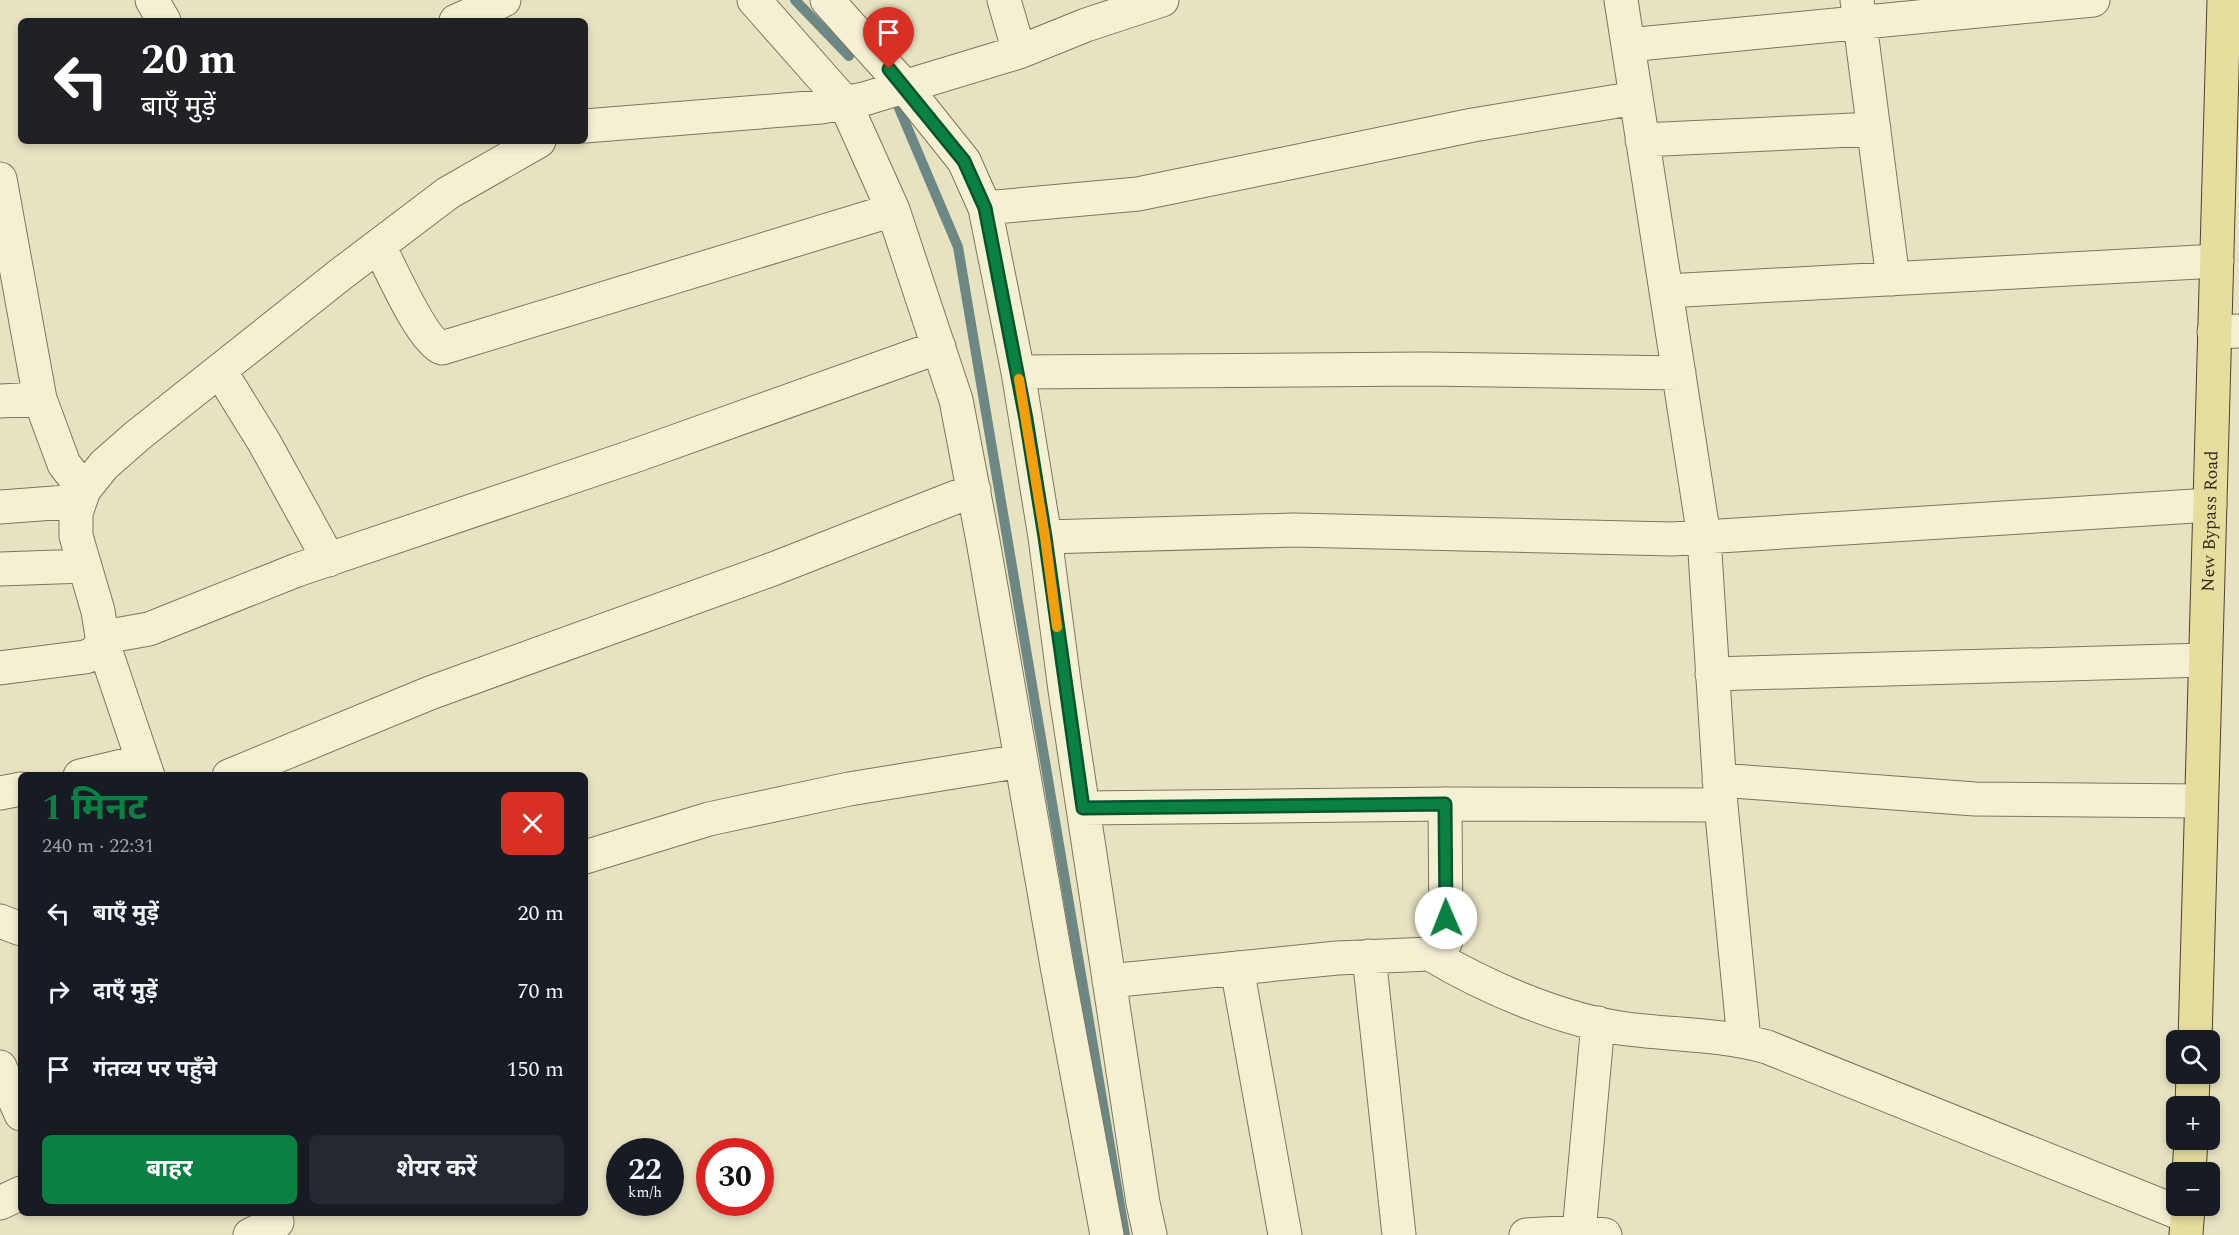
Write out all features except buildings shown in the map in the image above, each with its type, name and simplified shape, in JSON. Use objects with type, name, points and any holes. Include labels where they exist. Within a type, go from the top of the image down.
[{"type":"main road","name":"New Bypass Road","points":[[2195,1030],[2210,505],[2227,332],[2217,261],[2224,0]]},
{"type":"street","points":[[152,0],[162,18]]},
{"type":"street","points":[[463,18],[504,0]]},
{"type":"street","points":[[754,0],[845,103],[893,210],[956,400],[1107,1235]]},
{"type":"street","points":[[827,0],[904,86],[964,161],[985,208],[1018,372],[1045,537],[1109,981],[1143,1203],[1150,1235]]},
{"type":"street","points":[[1004,0],[1019,52]]},
{"type":"street","points":[[588,126],[821,107],[845,103],[1019,52],[1086,25],[1162,0]]},
{"type":"street","points":[[1621,0],[1704,537],[1720,793],[1744,1040]]},
{"type":"street","points":[[1628,45],[1858,12],[2093,0]]},
{"type":"street","points":[[1858,12],[1893,279]]},
{"type":"street","points":[[985,208],[1138,194],[1473,125],[1636,98]]},
{"type":"street","points":[[1642,140],[1874,129]]},
{"type":"street","points":[[113,772],[146,768],[103,639],[98,611],[76,536],[76,513],[82,496],[104,465],[120,450],[379,246],[448,193],[534,144]]},
{"type":"street","points":[[2,196],[11,298],[40,399],[64,464],[82,496]]},
{"type":"street","points":[[379,246],[423,329],[435,345],[442,348],[893,210]]},
{"type":"street","points":[[1666,291],[2217,261]]},
{"type":"street","points":[[0,668],[85,657],[93,654],[103,639],[149,629],[329,560],[637,455],[939,347]]},
{"type":"street","points":[[1018,372],[1425,369],[1679,373]]},
{"type":"street","points":[[220,371],[264,442],[329,560]]},
{"type":"street","points":[[0,401],[40,399]]},
{"type":"street","points":[[239,772],[430,693],[773,569],[974,490]]},
{"type":"street","points":[[0,507],[82,496]]},
{"type":"street","points":[[1045,537],[1293,530],[1672,539],[2210,505]]},
{"type":"street","points":[[0,569],[85,566]]},
{"type":"street","points":[[1712,674],[2205,660]]},
{"type":"street","points":[[588,856],[710,819],[849,789],[1021,761]]},
{"type":"street","points":[[0,794],[18,790]]},
{"type":"street","points":[[1083,808],[1445,804],[1720,793],[2201,801]]},
{"type":"street","points":[[1109,981],[1369,956],[1431,954],[1441,950],[1446,941],[1445,804]]},
{"type":"street","points":[[0,921],[18,928]]},
{"type":"street","points":[[1431,954],[1460,972],[1561,1014],[1626,1029],[1744,1040],[1767,1047],[1871,1087],[2187,1219]]},
{"type":"street","points":[[1369,956],[1399,1235]]},
{"type":"street","points":[[1237,968],[1285,1235]]},
{"type":"street","points":[[1527,1235],[1592,1234],[1598,1023]]},
{"type":"street","points":[[0,1067],[18,1107]]},
{"type":"street","points":[[0,1203],[18,1194]]},
{"type":"waterway","points":[[795,0],[849,56]]},
{"type":"waterway","points":[[899,108],[958,247],[1125,1235]]},
{"type":"slow traffic","points":[[1019,379],[1057,627]]},
{"type":"route","points":[[889,69],[964,161],[985,208],[1026,419],[1083,808],[1445,804],[1446,918]]}]
